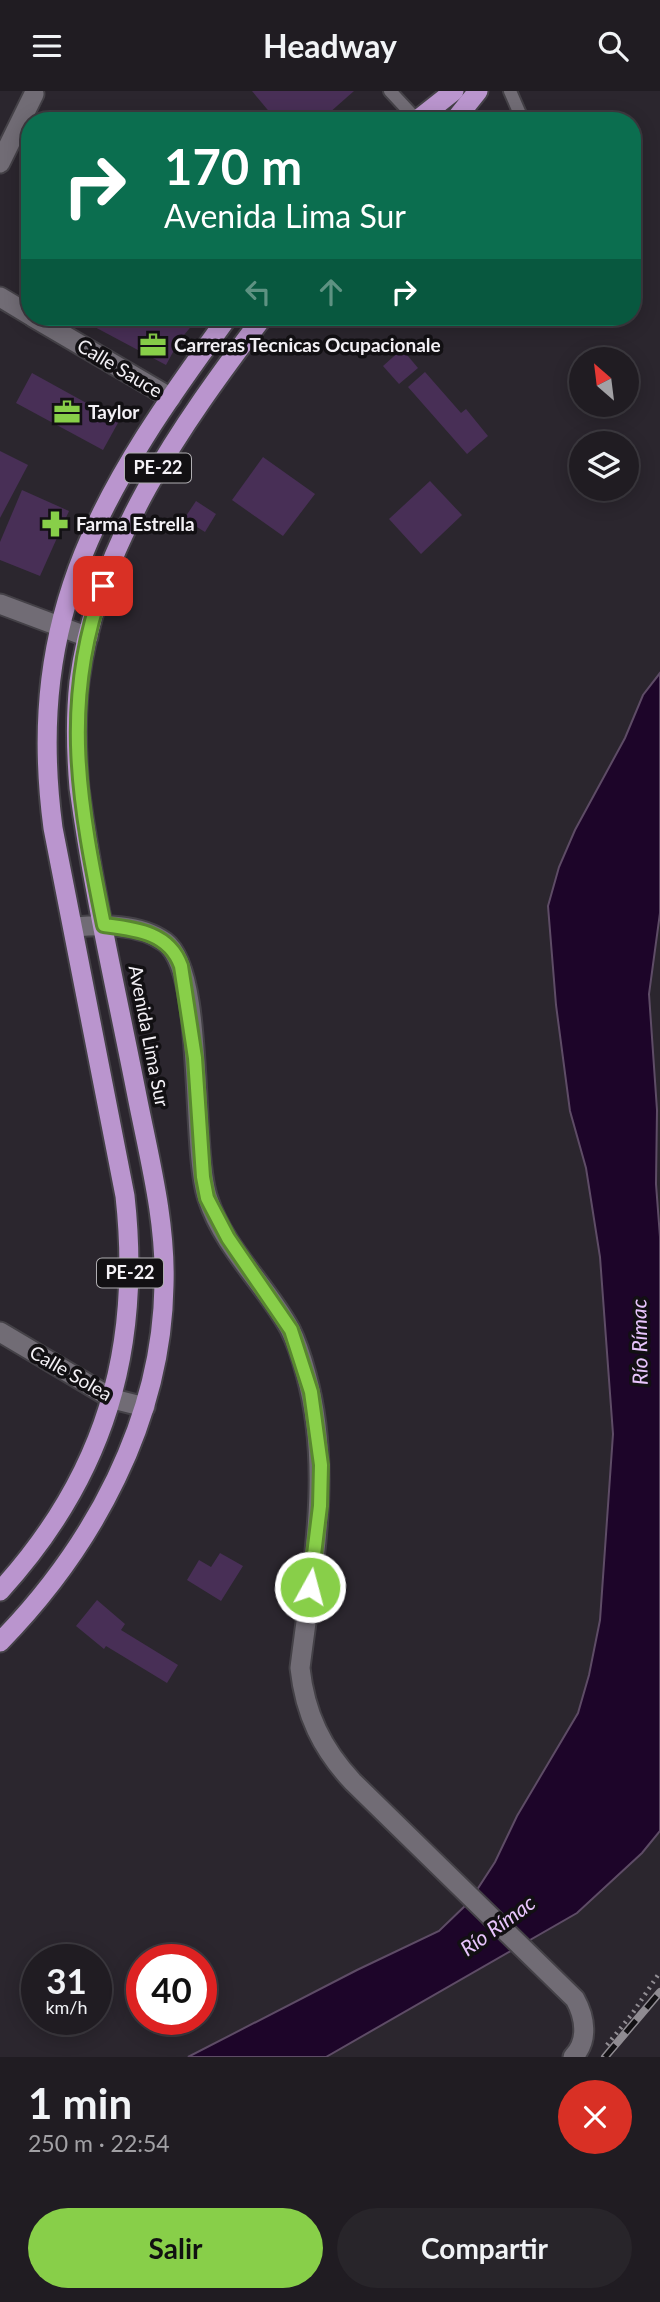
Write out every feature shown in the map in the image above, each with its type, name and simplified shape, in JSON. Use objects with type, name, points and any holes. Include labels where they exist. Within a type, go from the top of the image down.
[{"type":"highway","points":[[427,112],[454,91]]},
{"type":"highway","points":[[461,112],[478,91]]},
{"type":"highway","name":"PE-22","points":[[0,1591],[40,1543],[93,1450],[113,1399],[124,1353],[130,1297],[130,1242],[125,1196],[53,828],[46,745],[50,680],[59,627],[67,594],[94,528],[117,482],[222,326]]},
{"type":"highway","name":"Avenida Lima Sur","points":[[0,1642],[66,1564],[92,1525],[114,1484],[145,1408],[159,1352],[163,1271],[157,1193],[84,827],[77,756],[77,701],[88,637],[108,571],[163,459],[257,326]]},
{"type":"street","points":[[25,112],[34,94]]},
{"type":"street","points":[[0,163],[21,120]]},
{"type":"street","name":"Calle Sauce","points":[[0,297],[21,310]]},
{"type":"street","name":"Calle Sauce","points":[[48,326],[171,398]]},
{"type":"street","points":[[0,604],[88,637]]},
{"type":"street","points":[[72,927],[104,925],[146,932],[163,941],[178,956],[195,1058],[203,1177],[207,1198],[228,1238],[291,1330],[302,1360],[317,1423],[321,1465],[320,1506],[300,1668],[307,1708],[324,1747],[353,1782],[567,1990],[580,2009],[583,2020],[581,2043],[573,2057]]},
{"type":"street","name":"Calle Solea","points":[[0,1332],[113,1399],[145,1408]]},
{"type":"lane","points":[[390,91],[410,112]]},
{"type":"lane","points":[[510,91],[519,112]]},
{"type":"path","points":[[606,2046],[632,2014],[660,1972]]},
{"type":"water","name":"Río Rímac","points":[[660,673],[660,913],[649,994],[657,1110],[656,1184],[660,1237],[660,1831],[642,1853],[577,1913],[326,2057],[188,2057],[439,1931],[469,1902],[495,1862],[517,1816],[578,1713],[600,1620],[613,1434],[600,1257],[586,1168],[570,1111],[556,1005],[548,906],[559,867],[575,830],[625,738],[643,695]]},
{"type":"building","points":[[252,91],[354,91],[330,112],[270,112]]},
{"type":"building","name":"Carreras Tecnicas Ocupacionale","points":[[93,326],[192,326],[179,341],[166,365]]},
{"type":"building","points":[[402,349],[418,368],[399,384],[383,366]]},
{"type":"building","points":[[425,372],[461,413],[466,409],[488,436],[467,454],[408,387]]},
{"type":"building","name":"Taylor","points":[[32,373],[119,421],[103,450],[16,403]]},
{"type":"building","points":[[0,451],[28,465],[0,518]]},
{"type":"building","points":[[263,457],[315,494],[283,536],[232,500]]},
{"type":"building","points":[[430,481],[462,515],[421,554],[389,519]]},
{"type":"building","points":[[22,490],[69,511],[40,576],[0,560],[0,542]]},
{"type":"building","points":[[196,501],[216,514],[205,532],[184,519]]},
{"type":"building","points":[[220,1553],[243,1566],[221,1601],[187,1580],[199,1560],[211,1567]]},
{"type":"building","points":[[97,1600],[125,1624],[121,1630],[178,1665],[167,1683],[106,1646],[104,1649],[76,1626]]},
{"type":"railway","points":[[605,2057],[660,1992]]},
{"type":"place","name":"Carreras Tecnicas Ocupacionale","points":[[153,345]]},
{"type":"place","name":"Taylor","points":[[67,412]]},
{"type":"place","name":"Farma Estrella","points":[[55,524]]},
{"type":"route","points":[[103,586],[82,660],[76,741],[84,827],[104,925],[146,932],[163,941],[178,956],[195,1058],[203,1177],[207,1198],[228,1238],[291,1330],[311,1392],[321,1465],[320,1506],[310,1587]]}]
